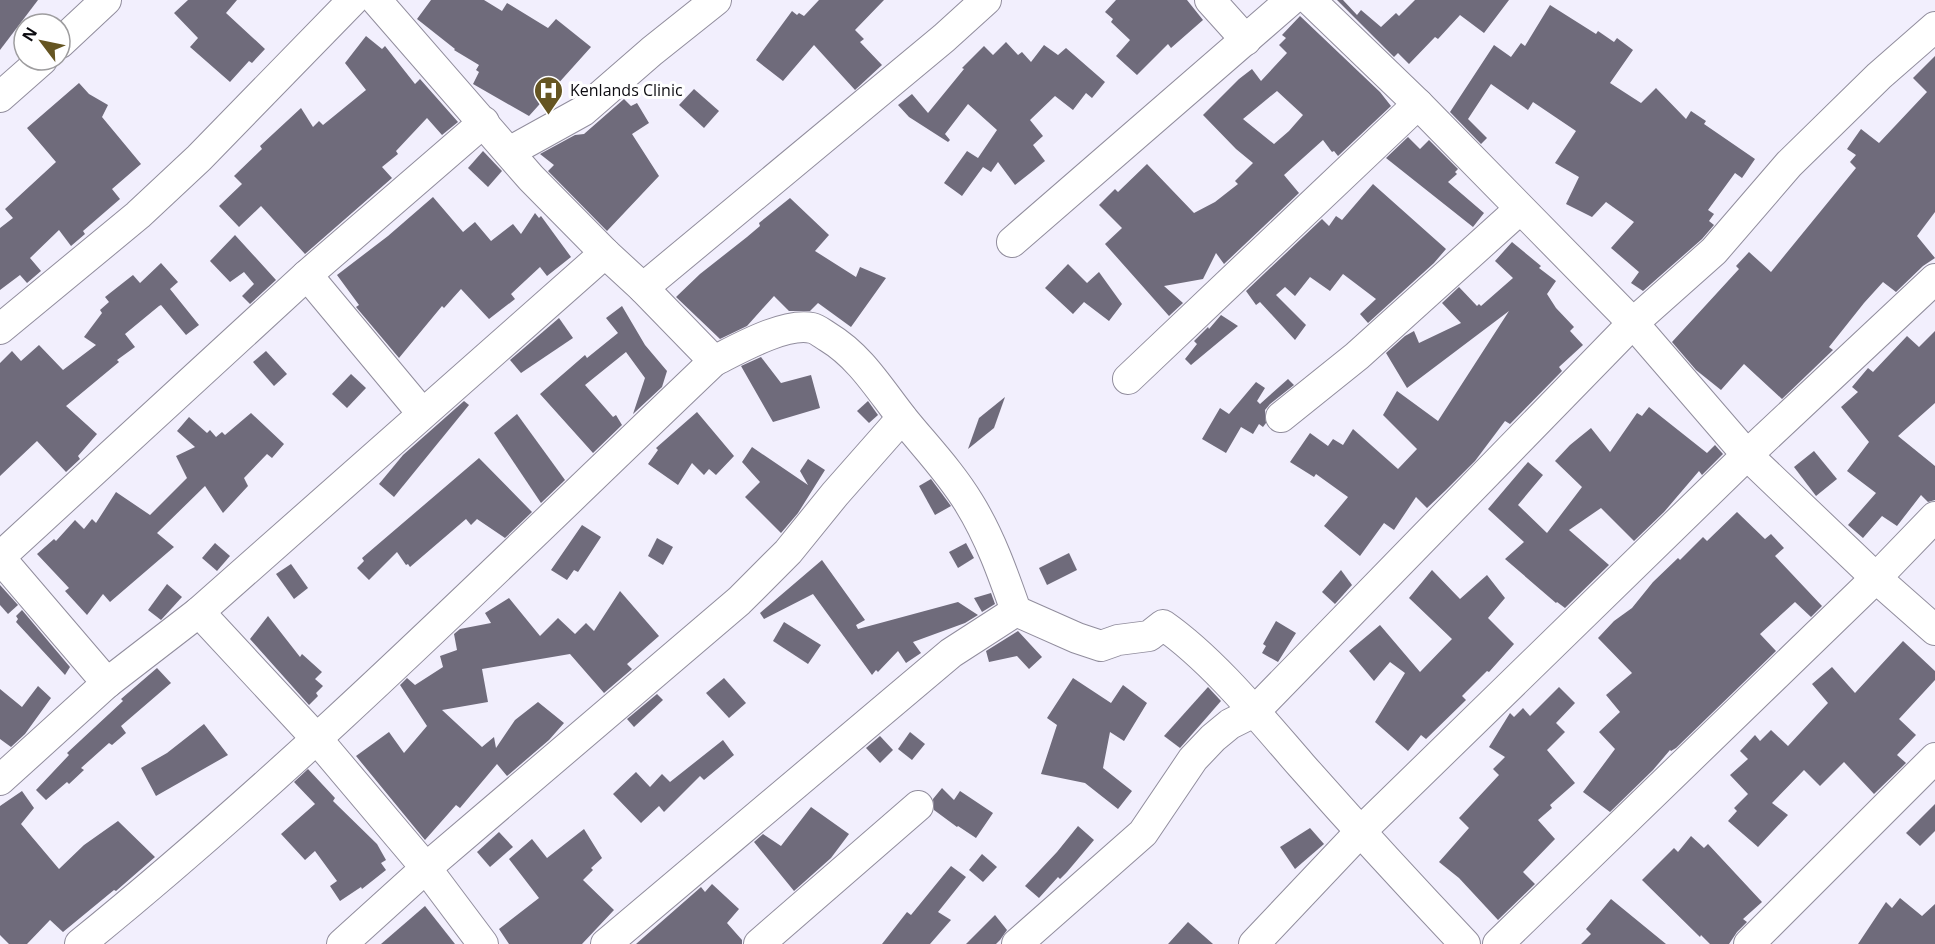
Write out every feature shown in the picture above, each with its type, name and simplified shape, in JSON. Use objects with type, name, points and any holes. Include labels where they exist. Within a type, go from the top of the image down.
[{"type":"street","points":[[72,33],[106,0]]},
{"type":"street","points":[[0,329],[138,214],[199,158],[353,0]]},
{"type":"street","points":[[376,0],[531,178],[714,361]]},
{"type":"street","points":[[509,152],[583,111],[652,51],[716,0]]},
{"type":"street","points":[[643,288],[944,38],[986,0]]},
{"type":"street","points":[[1210,0],[1246,40]]},
{"type":"street","points":[[1012,242],[1291,0]]},
{"type":"street","points":[[1310,0],[1418,104],[1634,322],[1747,455],[1876,578],[1935,630]]},
{"type":"street","points":[[1017,944],[1143,833],[1193,759],[1213,738],[1230,724],[1254,712],[1634,322],[1714,251],[1789,164],[1879,76],[1935,27]]},
{"type":"street","points":[[0,97],[28,72]]},
{"type":"street","points":[[1128,379],[1418,104]]},
{"type":"street","points":[[107,683],[0,558],[307,275],[484,122]]},
{"type":"street","points":[[1281,417],[1357,356],[1520,209]]},
{"type":"street","points":[[0,780],[107,683],[199,612],[604,253]]},
{"type":"street","points":[[307,275],[422,413]]},
{"type":"street","points":[[1254,944],[1360,832],[1747,455],[1935,279]]},
{"type":"street","points":[[80,944],[195,849],[317,739],[714,361],[756,340],[797,327],[813,328],[844,347],[879,385],[902,418],[969,502],[998,557],[1016,611],[1101,646],[1118,640],[1149,636],[1163,625],[1186,640],[1465,944]]},
{"type":"street","points":[[342,944],[426,868],[739,601],[788,552],[902,418]]},
{"type":"street","points":[[1498,944],[1935,518]]},
{"type":"street","points":[[606,944],[951,653],[1016,611]]},
{"type":"street","points":[[199,612],[317,739],[426,868],[483,944]]},
{"type":"street","points":[[1749,944],[1935,758]]},
{"type":"street","points":[[759,944],[918,806]]},
{"type":"building","points":[[0,0],[38,0],[29,12],[12,12],[12,34],[0,50]]},
{"type":"building","points":[[188,0],[237,0],[226,13],[265,49],[252,63],[249,61],[230,82],[190,47],[198,38],[174,13]]},
{"type":"building","points":[[431,0],[484,0],[502,11],[507,3],[548,28],[556,19],[591,47],[529,116],[473,84],[479,72],[476,70],[479,65],[454,50],[417,19]]},
{"type":"building","points":[[819,0],[884,0],[855,30],[864,39],[860,42],[882,65],[855,90],[814,45],[783,81],[756,60],[792,11],[804,16]]},
{"type":"building","points":[[1116,0],[1187,0],[1203,20],[1171,48],[1168,44],[1137,75],[1116,56],[1130,40],[1111,22],[1113,19],[1105,12]]},
{"type":"building","points":[[1337,0],[1343,0],[1357,15],[1361,10],[1381,27],[1396,13],[1399,16],[1415,0],[1509,0],[1484,33],[1460,15],[1438,39],[1435,37],[1409,64],[1398,53],[1394,57]]},
{"type":"building","points":[[1550,5],[1596,34],[1598,31],[1614,42],[1617,38],[1633,50],[1610,83],[1641,103],[1656,88],[1686,119],[1691,111],[1706,121],[1704,124],[1755,159],[1742,178],[1735,173],[1708,210],[1714,214],[1709,221],[1714,225],[1702,239],[1643,291],[1631,283],[1639,272],[1611,248],[1634,222],[1606,202],[1592,217],[1566,204],[1579,177],[1555,163],[1576,131],[1533,102],[1528,110],[1491,84],[1468,119],[1487,138],[1481,144],[1450,112],[1494,45],[1511,57],[1521,43],[1525,46]]},
{"type":"building","points":[[1300,16],[1380,92],[1391,106],[1338,156],[1323,140],[1284,175],[1299,193],[1224,264],[1216,253],[1203,279],[1164,286],[1183,303],[1169,316],[1105,244],[1122,228],[1099,205],[1115,189],[1118,192],[1147,164],[1194,213],[1215,202],[1238,184],[1235,181],[1253,163],[1203,115],[1252,69],[1261,81],[1287,53],[1279,45],[1286,38],[1282,35]],"holes":[[[1277,91],[1303,115],[1274,144],[1243,119]]]},
{"type":"building","points":[[366,36],[382,49],[385,46],[415,84],[420,79],[458,122],[442,135],[427,118],[396,151],[398,154],[382,167],[392,178],[305,254],[261,206],[239,227],[219,206],[242,184],[234,176],[262,149],[260,146],[301,108],[313,127],[319,121],[323,125],[366,90],[345,63]]},
{"type":"building","points":[[1006,42],[1018,55],[1022,52],[1031,62],[1044,45],[1058,55],[1066,48],[1105,82],[1092,98],[1086,93],[1073,110],[1055,96],[1030,120],[1043,136],[1033,145],[1045,161],[1034,170],[1015,185],[998,162],[991,172],[983,167],[962,196],[944,183],[967,151],[978,158],[997,130],[968,104],[945,134],[950,140],[948,142],[909,117],[898,105],[912,94],[928,113],[964,69],[962,68],[984,46],[993,55]]},
{"type":"building","points":[[1935,56],[1935,212],[1917,236],[1935,258],[1923,266],[1896,292],[1883,282],[1829,347],[1833,350],[1782,399],[1744,364],[1721,390],[1696,370],[1672,342],[1739,269],[1736,266],[1749,252],[1771,272],[1856,168],[1850,162],[1856,155],[1847,149],[1861,129],[1879,143],[1927,92],[1913,78]]},
{"type":"building","points":[[79,83],[89,94],[108,105],[102,117],[141,164],[112,189],[120,199],[83,231],[85,234],[71,246],[59,230],[30,258],[41,271],[27,283],[20,275],[0,290],[0,228],[13,218],[5,209],[56,162],[27,128]]},
{"type":"building","points":[[694,89],[719,111],[704,128],[679,105]]},
{"type":"building","points":[[624,99],[631,106],[637,103],[649,123],[632,134],[659,176],[607,231],[548,171],[554,165],[540,154],[575,135],[584,134]]},
{"type":"building","points":[[1408,137],[1420,149],[1429,140],[1458,169],[1455,172],[1457,174],[1448,182],[1484,213],[1473,227],[1386,158]]},
{"type":"building","points":[[483,151],[502,171],[488,187],[468,168]]},
{"type":"building","points":[[1373,184],[1446,249],[1434,263],[1368,323],[1360,314],[1376,299],[1343,274],[1330,291],[1310,277],[1295,296],[1285,287],[1276,295],[1306,325],[1295,340],[1260,302],[1256,305],[1246,291],[1322,219],[1329,226],[1336,216],[1342,220]]},
{"type":"building","points":[[433,197],[463,232],[475,222],[491,241],[513,224],[521,234],[535,213],[539,218],[541,216],[571,257],[547,276],[540,267],[511,294],[515,299],[489,319],[461,289],[444,308],[442,306],[399,358],[356,307],[359,305],[337,275],[388,236]]},
{"type":"building","points":[[790,198],[829,235],[815,251],[856,277],[860,267],[886,278],[851,327],[818,303],[810,311],[789,311],[774,296],[747,326],[720,339],[676,297]]},
{"type":"building","points":[[235,235],[276,280],[250,304],[242,296],[254,284],[244,272],[230,282],[210,261]]},
{"type":"building","points":[[1512,242],[1556,281],[1547,294],[1556,308],[1574,327],[1570,331],[1583,345],[1559,367],[1562,371],[1510,424],[1505,421],[1475,461],[1427,508],[1416,497],[1394,530],[1384,523],[1360,556],[1324,526],[1348,497],[1316,474],[1314,477],[1290,462],[1310,433],[1328,446],[1333,439],[1343,445],[1353,429],[1398,469],[1417,449],[1383,415],[1397,391],[1438,421],[1509,311],[1407,388],[1386,353],[1414,331],[1419,343],[1461,323],[1442,303],[1459,287],[1477,306],[1479,304],[1481,306],[1513,278],[1495,261]]},
{"type":"building","points":[[161,263],[178,282],[170,289],[199,325],[186,335],[161,305],[159,306],[125,334],[135,347],[117,360],[119,362],[66,406],[97,434],[78,456],[80,459],[66,472],[37,441],[0,476],[0,363],[12,351],[21,361],[39,345],[63,370],[96,345],[84,337],[102,313],[100,310],[109,302],[105,297],[133,275],[140,283]]},
{"type":"building","points":[[1068,264],[1087,283],[1099,272],[1122,304],[1109,321],[1084,302],[1073,314],[1045,288]]},
{"type":"building","points":[[622,306],[645,345],[667,371],[662,387],[633,414],[645,378],[626,352],[585,385],[613,417],[616,415],[622,425],[593,453],[540,394],[585,355],[587,358],[618,333],[606,318]]},
{"type":"building","points":[[1221,315],[1238,326],[1191,365],[1185,359],[1197,344],[1194,341]]},
{"type":"building","points":[[559,318],[573,338],[521,373],[510,360]]},
{"type":"building","points":[[1935,331],[1935,403],[1898,436],[1935,466],[1935,500],[1928,502],[1921,495],[1897,526],[1882,516],[1863,538],[1848,525],[1876,493],[1847,471],[1869,442],[1841,407],[1858,392],[1852,387],[1868,368],[1873,372],[1907,336],[1919,347]]},
{"type":"building","points":[[266,351],[287,374],[274,386],[253,362]]},
{"type":"building","points":[[761,357],[781,383],[811,375],[820,408],[773,422],[741,366]]},
{"type":"building","points":[[351,374],[366,388],[347,408],[332,394]]},
{"type":"building","points":[[1288,379],[1294,385],[1265,410],[1266,423],[1263,427],[1259,424],[1253,434],[1241,427],[1226,453],[1202,439],[1220,408],[1229,414],[1256,382],[1265,388],[1257,401],[1260,404]]},
{"type":"building","points":[[1005,397],[994,428],[968,449],[979,418]]},
{"type":"building","points":[[464,401],[469,405],[394,497],[379,484],[403,455]]},
{"type":"building","points":[[868,401],[878,415],[869,423],[857,411]]},
{"type":"building","points":[[1649,407],[1707,453],[1715,445],[1723,454],[1702,475],[1699,471],[1664,512],[1634,541],[1601,508],[1569,530],[1609,565],[1565,608],[1556,603],[1505,559],[1524,542],[1488,509],[1528,462],[1543,475],[1518,505],[1547,533],[1582,487],[1555,461],[1591,428],[1610,452],[1637,413],[1642,416]]},
{"type":"building","points":[[697,412],[734,456],[716,475],[709,469],[704,475],[692,463],[678,485],[648,464],[658,450],[656,448]]},
{"type":"building","points":[[251,413],[284,444],[272,458],[267,454],[244,478],[248,486],[223,513],[205,486],[157,533],[174,547],[110,602],[103,594],[87,615],[65,591],[69,588],[37,554],[54,539],[56,541],[75,520],[84,529],[92,519],[96,523],[116,492],[150,515],[187,478],[176,456],[195,447],[177,431],[189,417],[207,433],[210,430],[216,437],[222,432],[225,435]]},
{"type":"building","points":[[517,414],[565,480],[541,503],[494,433]]},
{"type":"building","points":[[752,447],[808,485],[800,471],[808,459],[825,470],[798,513],[781,533],[745,497],[760,482],[742,462]]},
{"type":"building","points":[[1814,451],[1837,479],[1816,496],[1794,467]]},
{"type":"building","points":[[479,458],[532,512],[505,538],[477,519],[471,525],[466,519],[410,567],[397,552],[369,580],[357,568],[364,561],[362,558]]},
{"type":"building","points":[[931,479],[951,506],[935,515],[919,486]]},
{"type":"building","points":[[1737,512],[1765,539],[1771,534],[1784,548],[1775,556],[1822,606],[1811,617],[1795,602],[1760,634],[1776,651],[1676,748],[1670,750],[1610,812],[1583,792],[1615,749],[1599,732],[1620,712],[1606,695],[1632,673],[1598,638],[1614,621],[1632,608],[1653,582],[1678,558],[1680,560],[1703,537],[1707,541]]},
{"type":"building","points":[[582,525],[601,537],[578,572],[574,570],[567,580],[551,570]]},
{"type":"building","points":[[657,538],[673,547],[663,565],[648,556]]},
{"type":"building","points":[[215,543],[230,556],[217,571],[202,558]]},
{"type":"building","points":[[966,543],[974,558],[958,568],[949,552]]},
{"type":"building","points":[[1069,553],[1077,570],[1047,585],[1039,568]]},
{"type":"building","points":[[822,560],[865,620],[856,625],[858,629],[958,602],[978,615],[965,623],[913,642],[921,653],[906,663],[898,651],[878,672],[876,670],[872,675],[813,594],[764,619],[760,613]]},
{"type":"building","points":[[291,564],[308,588],[294,599],[276,574]]},
{"type":"building","points":[[1341,570],[1352,585],[1335,604],[1322,592]]},
{"type":"building","points":[[1432,570],[1460,599],[1487,575],[1505,598],[1488,618],[1514,644],[1489,672],[1487,671],[1462,696],[1466,700],[1426,739],[1421,735],[1408,751],[1375,722],[1405,673],[1390,662],[1374,681],[1349,651],[1380,625],[1420,672],[1452,639],[1409,598]]},
{"type":"building","points":[[167,584],[182,597],[161,620],[148,610]]},
{"type":"building","points":[[0,585],[18,605],[8,614],[0,605]]},
{"type":"building","points":[[620,591],[659,636],[627,664],[632,669],[604,693],[570,654],[482,669],[488,702],[442,710],[482,747],[494,737],[496,748],[515,720],[538,702],[564,723],[549,740],[507,776],[497,764],[460,808],[456,805],[425,840],[356,756],[389,732],[404,753],[427,726],[400,685],[407,678],[415,685],[443,667],[440,656],[457,650],[454,634],[460,629],[491,623],[485,613],[509,598],[540,636],[558,618],[575,634],[586,623],[594,631]]},
{"type":"building","points":[[991,593],[995,604],[982,612],[974,598]]},
{"type":"building","points":[[22,610],[70,667],[65,675],[16,622],[18,619],[16,616]]},
{"type":"building","points":[[268,616],[300,657],[302,654],[322,672],[315,679],[323,686],[316,693],[318,696],[309,705],[250,639]]},
{"type":"building","points":[[1276,621],[1296,633],[1278,662],[1262,653],[1266,646],[1263,644]]},
{"type":"building","points":[[784,622],[821,645],[808,664],[773,641]]},
{"type":"building","points":[[1018,631],[1042,657],[1029,669],[1017,656],[989,662],[986,651]]},
{"type":"building","points":[[1903,641],[1935,671],[1935,680],[1899,719],[1916,735],[1897,755],[1906,763],[1874,794],[1844,762],[1820,786],[1804,770],[1772,803],[1788,815],[1758,847],[1728,821],[1737,811],[1734,808],[1748,794],[1730,775],[1748,759],[1740,751],[1755,735],[1760,741],[1771,730],[1788,746],[1828,703],[1812,684],[1832,667],[1855,693]]},
{"type":"building","points":[[157,668],[171,683],[121,726],[126,733],[112,745],[109,743],[81,768],[84,770],[69,784],[67,782],[46,800],[36,790],[69,755],[67,753],[123,701],[121,699]]},
{"type":"building","points":[[724,678],[746,703],[729,718],[706,693]]},
{"type":"building","points":[[1073,678],[1111,703],[1123,685],[1147,703],[1124,741],[1110,732],[1103,768],[1132,791],[1118,809],[1085,783],[1041,774],[1057,725],[1047,718]]},
{"type":"building","points":[[38,686],[51,698],[25,734],[11,747],[0,739],[0,689],[22,707]]},
{"type":"building","points":[[1208,687],[1221,701],[1180,748],[1164,736]]},
{"type":"building","points":[[1559,687],[1575,703],[1556,723],[1565,732],[1547,750],[1575,783],[1550,805],[1552,808],[1538,820],[1555,839],[1523,872],[1535,884],[1498,920],[1459,878],[1439,862],[1469,828],[1459,818],[1499,775],[1493,769],[1505,757],[1489,747],[1510,713],[1514,717],[1523,708],[1530,716]]},
{"type":"building","points":[[657,694],[663,700],[634,727],[627,719]]},
{"type":"building","points":[[204,724],[228,755],[156,796],[141,768],[167,753]]},
{"type":"building","points":[[910,732],[925,744],[912,760],[898,749]]},
{"type":"building","points":[[880,736],[893,750],[880,763],[866,748]]},
{"type":"building","points":[[723,740],[734,755],[704,780],[700,776],[664,812],[659,806],[641,823],[613,794],[636,772],[650,787],[662,774],[670,782]]},
{"type":"building","points":[[308,769],[335,798],[333,801],[377,844],[386,860],[381,863],[386,870],[362,889],[361,887],[340,901],[330,886],[337,881],[315,851],[305,860],[281,834],[315,804],[294,782]]},
{"type":"building","points":[[942,788],[954,800],[960,791],[993,813],[976,838],[934,810],[933,799]]},
{"type":"building","points":[[22,791],[34,808],[21,824],[59,869],[84,845],[118,821],[155,857],[63,932],[50,920],[27,944],[9,944],[0,935],[0,806]]},
{"type":"building","points":[[1935,804],[1935,831],[1920,846],[1906,833]]},
{"type":"building","points":[[811,807],[849,834],[831,858],[794,891],[754,842],[763,834],[781,846]]},
{"type":"building","points":[[1078,826],[1094,840],[1067,872],[1060,879],[1058,877],[1039,898],[1025,886]]},
{"type":"building","points":[[1310,828],[1324,844],[1295,869],[1280,847]]},
{"type":"building","points":[[584,829],[602,858],[583,880],[614,910],[582,944],[509,944],[499,929],[539,898],[509,859],[532,839],[547,858]]},
{"type":"building","points":[[499,832],[513,847],[490,867],[477,852]]},
{"type":"building","points":[[1691,836],[1704,848],[1708,844],[1762,902],[1743,919],[1747,922],[1729,944],[1710,944],[1701,935],[1700,937],[1642,880],[1674,848],[1678,852]]},
{"type":"building","points":[[982,854],[997,867],[983,882],[969,870]]},
{"type":"building","points":[[951,866],[966,877],[938,912],[951,920],[930,944],[882,944],[907,912],[911,915]]},
{"type":"building","points":[[712,884],[739,909],[727,923],[742,940],[742,944],[636,944],[701,887],[705,892]]},
{"type":"building","points":[[1900,898],[1922,916],[1935,904],[1935,944],[1858,944],[1886,902],[1892,908]]},
{"type":"building","points":[[1611,899],[1666,944],[1581,944],[1591,934],[1586,929]]},
{"type":"building","points":[[425,906],[455,944],[381,944]]},
{"type":"building","points":[[995,915],[1007,930],[996,944],[966,944]]},
{"type":"building","points":[[1188,922],[1213,944],[1168,944]]},
{"type":"place","name":"Kenlands Clinic","points":[[549,116]]}]
